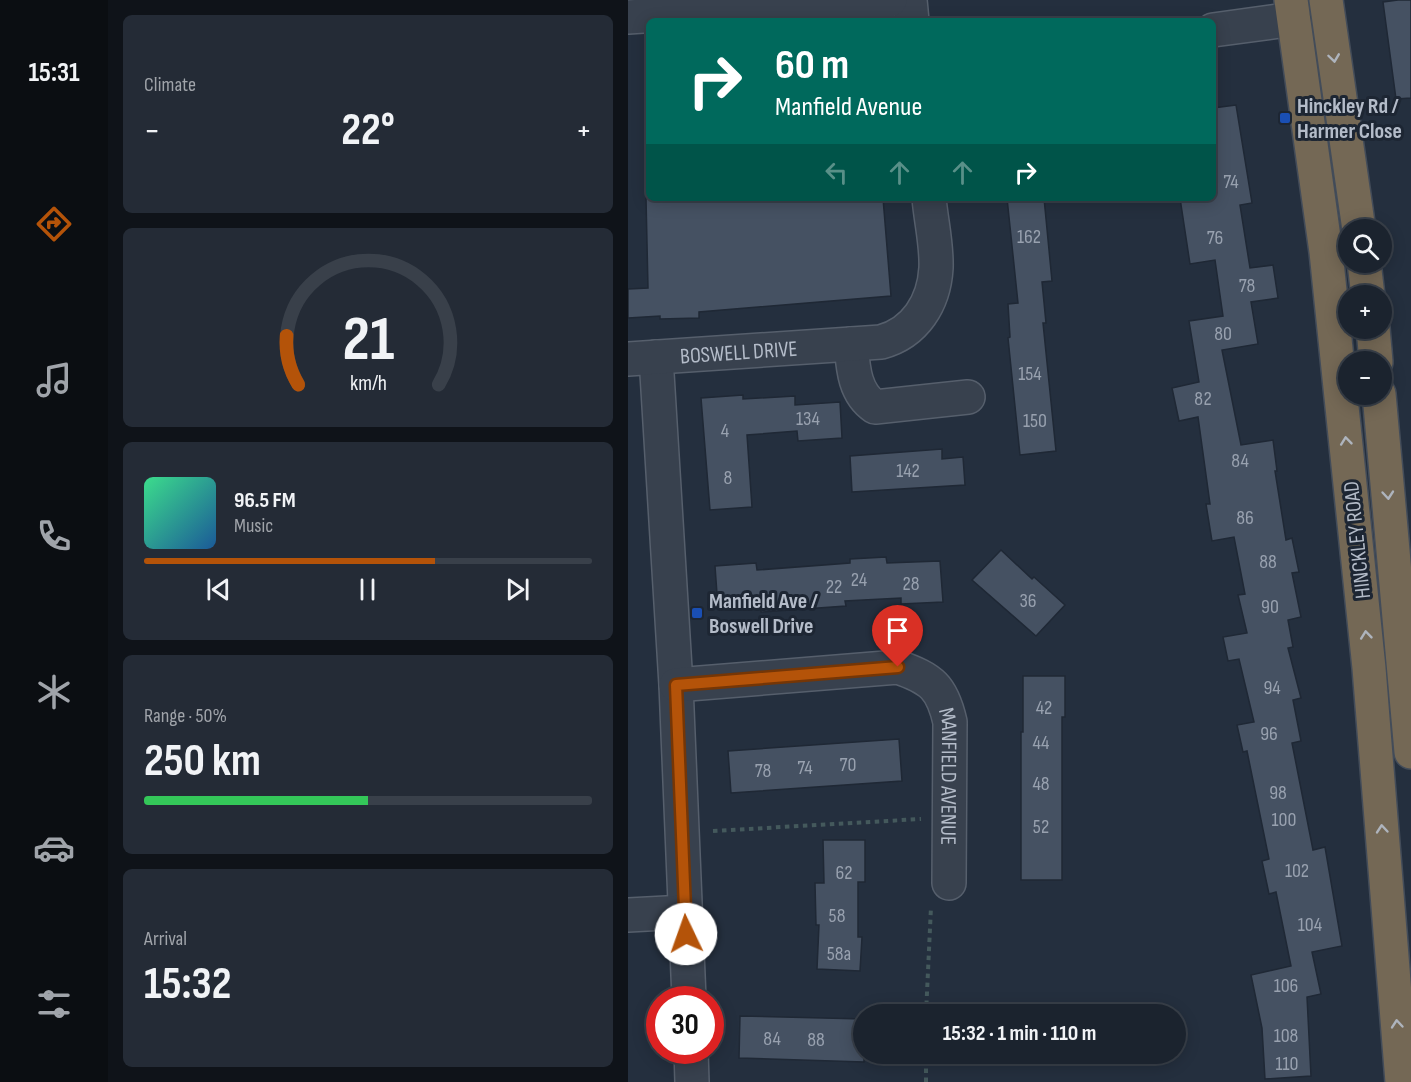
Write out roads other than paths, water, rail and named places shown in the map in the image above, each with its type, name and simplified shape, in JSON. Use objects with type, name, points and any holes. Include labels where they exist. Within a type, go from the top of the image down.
[{"type":"highway","points":[[1326,0],[1357,219]]},
{"type":"highway","name":"HINCKLEY ROAD","points":[[1292,10],[1326,252],[1367,645],[1402,1082]]},
{"type":"highway","name":"HINCKLEY ROAD","points":[[1380,405],[1411,752]]},
{"type":"street","points":[[628,17],[890,0]]},
{"type":"street","points":[[910,0],[912,18]]},
{"type":"street","points":[[1216,29],[1292,10]]},
{"type":"street","name":"BOSWELL DRIVE","points":[[642,358],[881,342],[895,338],[909,329],[922,312],[932,291],[936,268],[929,201]]},
{"type":"street","points":[[851,344],[854,373],[859,389],[866,401],[875,407],[968,397]]},
{"type":"street","points":[[642,358],[676,685],[688,986]]},
{"type":"street","name":"MANFIELD AVENUE","points":[[676,685],[898,667],[917,674],[933,684],[945,700],[950,722],[949,883]]},
{"type":"street","points":[[628,915],[685,912]]},
{"type":"street","points":[[691,1064],[692,1082]]},
{"type":"place","name":"Hinckley Rd / Harmer Close","points":[[1285,118]]},
{"type":"place","name":"Manfield Ave / Boswell Drive","points":[[697,613]]}]
